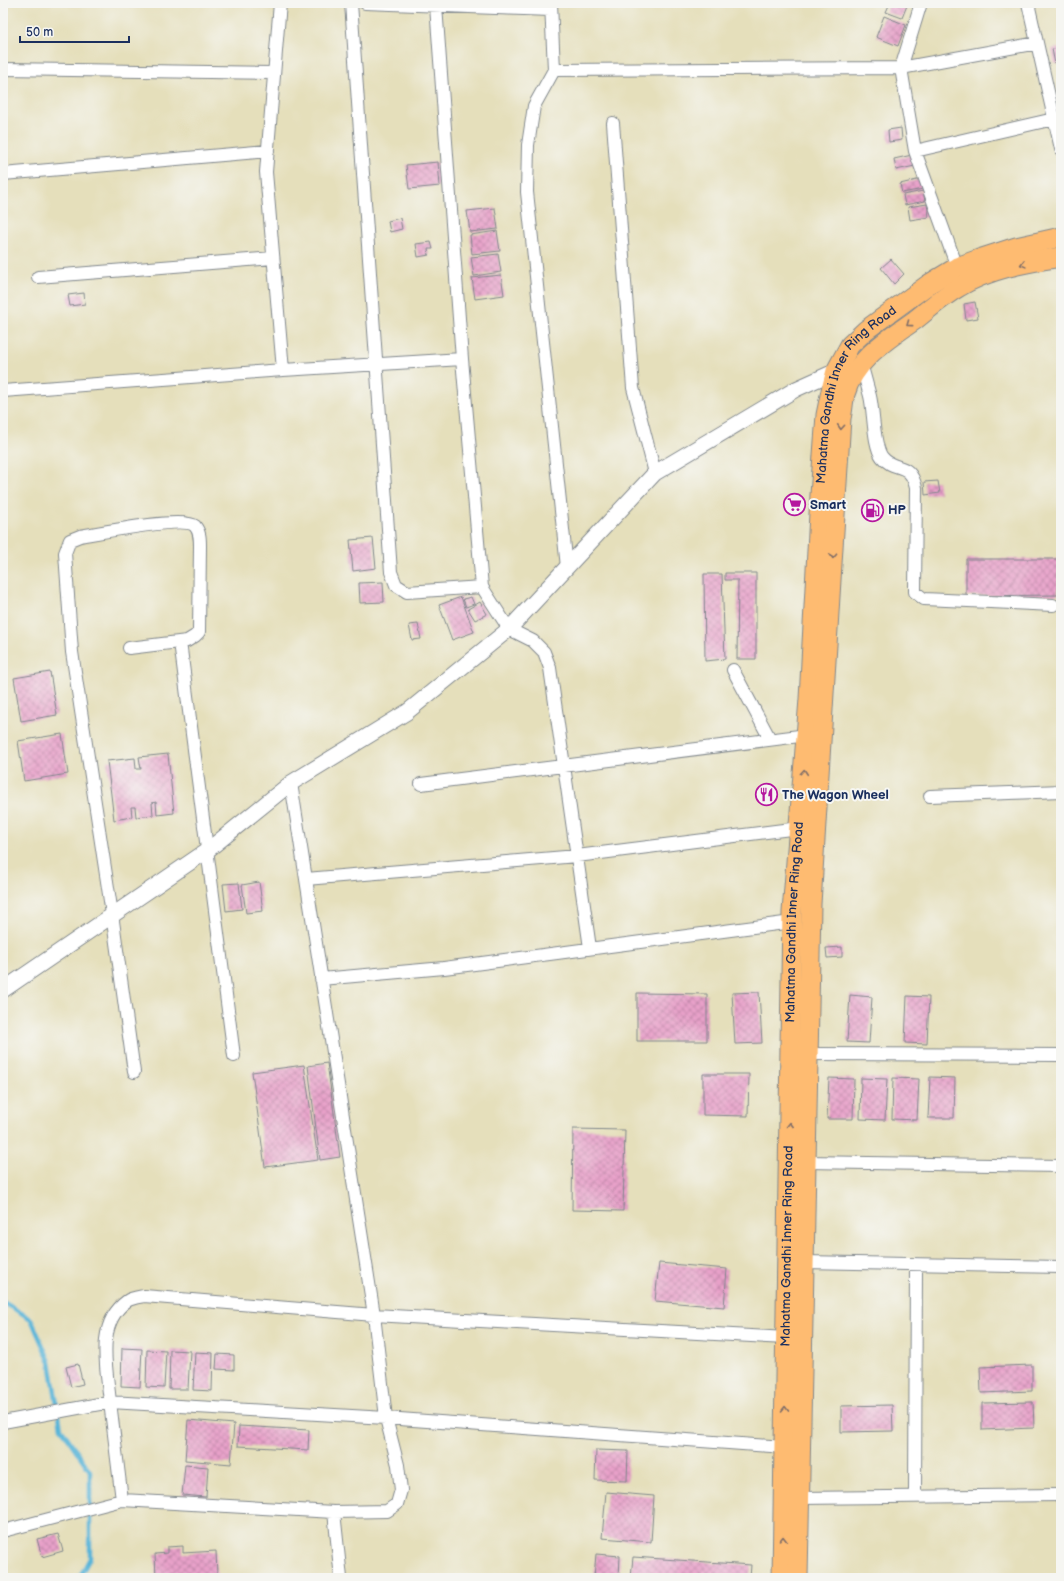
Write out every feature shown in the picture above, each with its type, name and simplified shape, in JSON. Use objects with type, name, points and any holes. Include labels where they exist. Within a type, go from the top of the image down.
[{"type":"main road","name":"Mahatma Gandhi Inner Ring Road","points":[[782,1578],[792,922],[807,734],[826,415],[836,371],[850,345],[866,330],[929,284],[957,267],[1016,248],[1061,238]]},
{"type":"main road","name":"Mahatma Gandhi Inner Ring Road","points":[[798,1578],[811,904],[841,418],[845,393],[858,367],[868,354],[958,287],[982,276],[1005,269],[1061,257]]},
{"type":"street","points":[[280,3],[266,172],[283,370]]},
{"type":"street","points":[[351,3],[391,572],[396,585],[406,592],[482,587]]},
{"type":"street","points":[[365,3],[436,6],[551,7],[554,70],[534,106],[528,145],[527,192],[567,567]]},
{"type":"street","points":[[921,3],[901,68],[915,151],[957,267]]},
{"type":"street","points":[[1028,3],[1061,149]]},
{"type":"street","points":[[436,6],[462,359],[482,587],[509,629],[534,641],[544,652],[550,668],[590,948]]},
{"type":"street","points":[[554,70],[901,68],[1037,43]]},
{"type":"street","points":[[3,69],[274,73]]},
{"type":"street","points":[[915,151],[1054,120]]},
{"type":"street","points":[[613,122],[633,388],[655,473]]},
{"type":"street","points":[[3,174],[268,151]]},
{"type":"street","points":[[38,277],[273,258]]},
{"type":"street","points":[[3,391],[283,370],[462,359]]},
{"type":"street","points":[[3,990],[112,914],[208,850],[291,783],[407,712],[509,629],[655,473],[796,389],[836,371],[858,367],[870,397],[879,451],[888,462],[907,470],[914,477],[916,488],[915,592],[924,599],[1053,605]]},
{"type":"street","points":[[129,648],[187,641],[199,632],[200,540],[199,533],[194,525],[183,522],[168,523],[80,536],[70,540],[65,553],[72,652],[112,914],[134,1072]]},
{"type":"street","points":[[180,642],[234,1056]]},
{"type":"street","points":[[733,670],[770,739]]},
{"type":"street","points":[[421,784],[807,734]]},
{"type":"street","points":[[3,1531],[122,1500],[334,1512],[387,1511],[396,1504],[401,1490],[398,1465],[386,1418],[374,1315],[291,783]]},
{"type":"street","points":[[930,796],[1061,791]]},
{"type":"street","points":[[306,879],[576,856],[799,828]]},
{"type":"street","points":[[321,979],[444,968],[792,922]]},
{"type":"street","points":[[808,1054],[1061,1055]]},
{"type":"street","points":[[806,1162],[1061,1166]]},
{"type":"street","points":[[804,1262],[1061,1267]]},
{"type":"street","points":[[915,1496],[916,1265]]},
{"type":"street","points":[[122,1500],[105,1355],[106,1330],[117,1312],[127,1300],[144,1296],[374,1315],[786,1338]]},
{"type":"street","points":[[3,1422],[110,1402],[386,1418],[784,1446]]},
{"type":"street","points":[[799,1498],[1061,1495]]},
{"type":"street","points":[[334,1512],[341,1578]]},
{"type":"building","points":[[890,3],[908,3],[902,18],[886,12]]},
{"type":"building","points":[[884,16],[906,25],[898,46],[876,37]]},
{"type":"building","points":[[1061,48],[1061,63],[1055,64],[1052,49]]},
{"type":"building","points":[[901,128],[902,140],[889,142],[888,130]]},
{"type":"building","points":[[912,155],[915,166],[896,170],[894,159]]},
{"type":"building","points":[[438,162],[440,186],[409,189],[406,165]]},
{"type":"building","points":[[921,179],[923,189],[902,193],[900,184]]},
{"type":"building","points":[[923,191],[925,201],[905,205],[903,195]]},
{"type":"building","points":[[927,204],[929,217],[910,220],[908,207]]},
{"type":"building","points":[[495,208],[498,229],[470,232],[467,211]]},
{"type":"building","points":[[400,218],[402,229],[390,232],[388,221]]},
{"type":"building","points":[[497,231],[500,251],[472,254],[470,235]]},
{"type":"building","points":[[431,242],[433,249],[428,249],[429,255],[418,257],[416,244]]},
{"type":"building","points":[[498,254],[501,272],[474,276],[471,257]]},
{"type":"building","points":[[891,259],[904,274],[894,284],[881,268]]},
{"type":"building","points":[[501,275],[504,295],[475,299],[472,278]]},
{"type":"building","points":[[84,293],[85,304],[70,306],[68,295]]},
{"type":"building","points":[[975,302],[978,318],[966,320],[964,304]]},
{"type":"building","points":[[938,481],[940,493],[925,495],[924,482]]},
{"type":"building","points":[[373,538],[376,568],[353,571],[350,540]]},
{"type":"building","points":[[966,559],[1061,559],[1061,572],[1058,572],[1058,595],[966,596]]},
{"type":"building","points":[[725,573],[756,573],[756,659],[737,659],[738,580],[725,580]]},
{"type":"building","points":[[704,574],[722,574],[725,659],[705,661]]},
{"type":"building","points":[[383,582],[384,602],[360,603],[359,583]]},
{"type":"building","points":[[461,597],[474,632],[452,640],[439,605]]},
{"type":"building","points":[[471,597],[474,604],[466,607],[463,599]]},
{"type":"building","points":[[480,602],[487,614],[475,620],[468,609]]},
{"type":"building","points":[[418,624],[421,639],[412,640],[409,625]]},
{"type":"building","points":[[50,672],[57,715],[21,721],[14,678]]},
{"type":"building","points":[[62,734],[68,774],[24,781],[18,741]]},
{"type":"building","points":[[168,754],[174,813],[157,815],[156,802],[152,803],[153,815],[136,817],[135,807],[131,807],[132,817],[114,820],[107,761],[135,758],[136,769],[141,769],[139,757]]},
{"type":"building","points":[[259,882],[263,911],[246,913],[242,885]]},
{"type":"building","points":[[239,883],[242,909],[226,911],[223,884]]},
{"type":"building","points":[[842,947],[842,957],[827,958],[826,948]]},
{"type":"building","points":[[759,992],[762,1043],[735,1044],[732,993]]},
{"type":"building","points":[[637,993],[707,994],[707,1041],[637,1041]]},
{"type":"building","points":[[850,995],[872,997],[869,1043],[847,1042]]},
{"type":"building","points":[[907,996],[929,997],[927,1044],[905,1043]]},
{"type":"building","points":[[327,1063],[340,1157],[320,1160],[308,1066]]},
{"type":"building","points":[[304,1065],[318,1160],[265,1167],[252,1072]]},
{"type":"building","points":[[703,1074],[749,1074],[748,1116],[703,1115]]},
{"type":"building","points":[[930,1077],[955,1078],[954,1118],[928,1118]]},
{"type":"building","points":[[829,1078],[854,1079],[853,1119],[827,1119]]},
{"type":"building","points":[[861,1078],[887,1079],[885,1120],[860,1119]]},
{"type":"building","points":[[893,1078],[919,1079],[917,1120],[892,1119]]},
{"type":"building","points":[[573,1129],[625,1130],[623,1211],[572,1210]]},
{"type":"building","points":[[659,1263],[727,1269],[724,1307],[655,1301]]},
{"type":"building","points":[[122,1348],[142,1349],[140,1387],[121,1386]]},
{"type":"building","points":[[147,1350],[166,1351],[164,1388],[146,1387]]},
{"type":"building","points":[[170,1350],[190,1351],[188,1389],[169,1389]]},
{"type":"building","points":[[195,1352],[213,1353],[212,1391],[193,1390]]},
{"type":"building","points":[[217,1354],[234,1355],[234,1370],[216,1369]]},
{"type":"building","points":[[78,1364],[83,1384],[71,1387],[66,1367]]},
{"type":"building","points":[[1032,1365],[1032,1391],[981,1393],[980,1367]]},
{"type":"building","points":[[1033,1402],[1034,1428],[982,1430],[982,1403]]},
{"type":"building","points":[[892,1405],[893,1431],[841,1432],[841,1406]]},
{"type":"building","points":[[188,1420],[234,1424],[231,1464],[185,1460]]},
{"type":"building","points":[[239,1426],[309,1430],[308,1450],[238,1446]]},
{"type":"building","points":[[596,1450],[628,1451],[627,1481],[595,1480]]},
{"type":"building","points":[[185,1465],[208,1467],[206,1497],[182,1495]]},
{"type":"building","points":[[606,1492],[654,1496],[651,1542],[602,1538]]},
{"type":"building","points":[[58,1534],[63,1551],[42,1557],[37,1539]]},
{"type":"building","points":[[183,1546],[183,1553],[216,1551],[217,1575],[156,1578],[155,1554],[167,1553],[167,1547]]},
{"type":"building","points":[[596,1554],[620,1556],[619,1578],[594,1577]]},
{"type":"building","points":[[633,1557],[751,1565],[750,1578],[631,1578]]},
{"type":"waterway","points":[[3,1302],[31,1319],[50,1362],[61,1428],[90,1471],[90,1558],[79,1578]]},
{"type":"place","name":"Smart","points":[[794,505]]},
{"type":"place","name":"HP","points":[[872,510]]},
{"type":"place","name":"The Wagon Wheel","points":[[767,795]]}]
